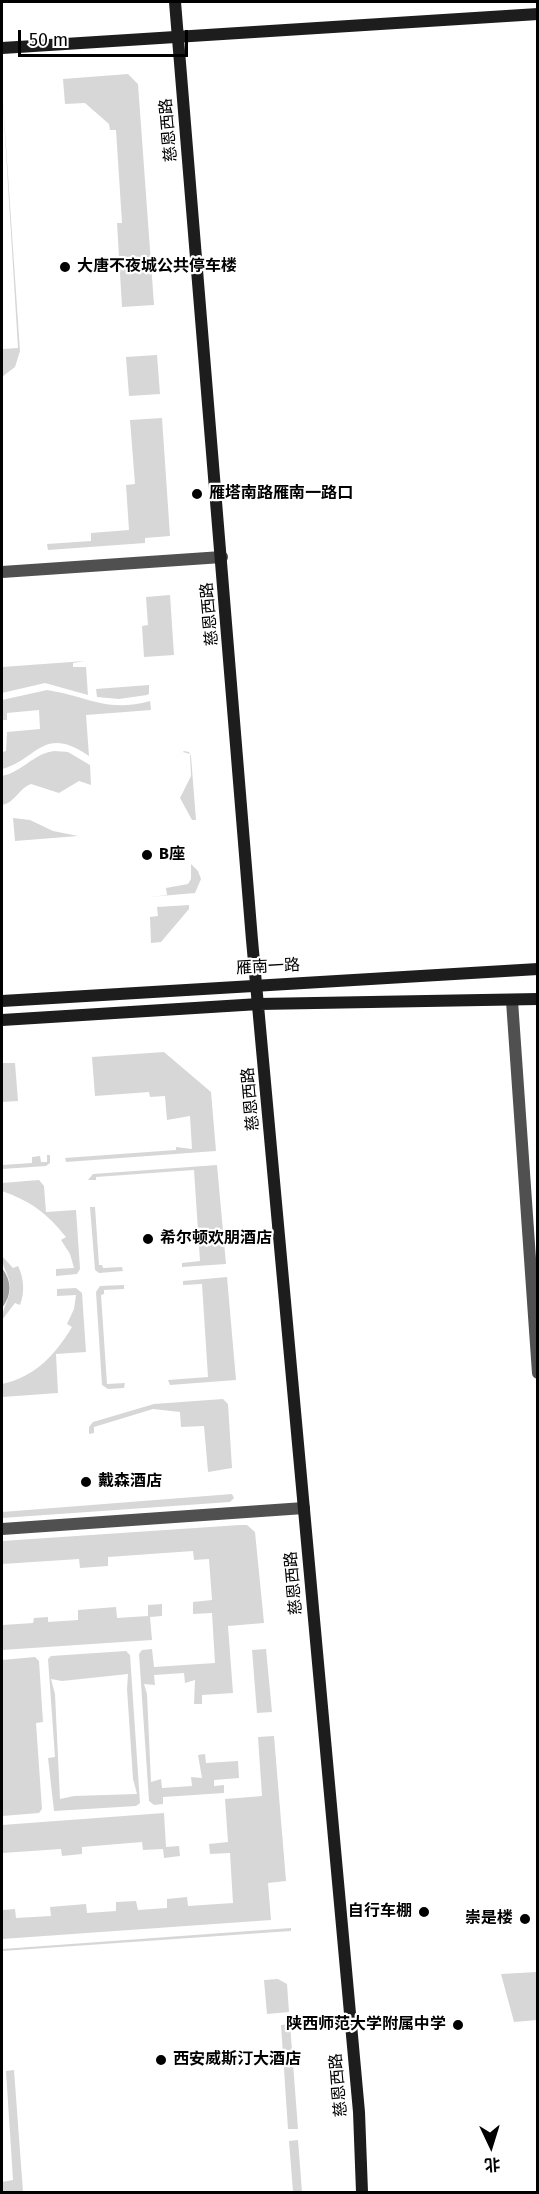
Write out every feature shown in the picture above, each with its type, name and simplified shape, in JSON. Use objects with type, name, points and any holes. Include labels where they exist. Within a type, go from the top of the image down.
[{"type":"street","name":"慈恩西路","points":[[175,2],[257,984],[358,2112],[362,2193]]},
{"type":"street","points":[[2,48],[537,14]]},
{"type":"street","points":[[2,572],[222,557]]},
{"type":"street","name":"雁南一路","points":[[2,1001],[537,969]]},
{"type":"street","points":[[2,1020],[259,1004],[537,999]]},
{"type":"street","points":[[512,1000],[537,1372]]},
{"type":"street","points":[[2,1530],[304,1508]]},
{"type":"shaded area","points":[[128,74],[138,84],[154,305],[122,307],[117,223],[122,223],[116,130],[110,130],[109,124],[85,103],[65,104],[63,79]]},
{"type":"shaded area","points":[[2,87],[20,351],[15,367],[2,377],[2,349],[18,348]]},
{"type":"shaded area","points":[[157,355],[160,394],[129,396],[126,357]]},
{"type":"shaded area","points":[[162,418],[170,536],[145,538],[145,543],[48,550],[47,544],[91,541],[91,533],[129,530],[126,485],[135,484],[130,420]]},
{"type":"shaded area","points":[[170,595],[174,655],[144,657],[142,626],[148,625],[146,597]]},
{"type":"shaded area","points":[[85,661],[73,663],[73,667],[86,667],[88,695],[45,683],[2,693],[2,667]]},
{"type":"shaded area","points":[[149,685],[147,695],[119,699],[97,697],[96,689]]},
{"type":"shaded area","points":[[47,690],[109,704],[135,704],[150,701],[151,710],[86,715],[89,756],[61,743],[50,744],[41,747],[14,765],[2,769],[2,752],[6,751],[7,732],[40,729],[39,710],[7,713],[7,720],[2,720],[2,700]]},
{"type":"shaded area","points":[[54,751],[68,752],[90,765],[91,785],[79,781],[59,793],[31,784],[11,801],[2,805],[2,776]]},
{"type":"shaded area","points":[[190,754],[196,820],[192,820],[180,798],[191,776]]},
{"type":"shaded area","points":[[13,818],[30,820],[53,831],[78,836],[15,841]]},
{"type":"shaded area","points":[[191,864],[198,871],[201,879],[195,893],[149,897],[167,895],[166,888],[188,884],[191,879]]},
{"type":"shaded area","points":[[189,905],[189,909],[161,942],[151,943],[150,917],[158,916],[157,907]]},
{"type":"shaded area","points":[[164,1052],[211,1092],[216,1151],[66,1162],[65,1158],[176,1150],[176,1147],[192,1149],[190,1116],[167,1120],[165,1096],[150,1097],[149,1092],[95,1096],[92,1057]]},
{"type":"shaded area","points":[[2,1063],[15,1063],[18,1101],[2,1102]]},
{"type":"shaded area","points":[[47,1155],[50,1155],[50,1163],[46,1166],[2,1169],[2,1165],[32,1163],[32,1157],[40,1156],[41,1162],[47,1162]]},
{"type":"shaded area","points":[[217,1165],[226,1264],[182,1267],[182,1263],[200,1261],[194,1170],[96,1177],[96,1180],[88,1180],[93,1174]]},
{"type":"shaded area","points":[[39,1180],[44,1186],[46,1212],[76,1210],[80,1269],[77,1274],[56,1276],[56,1269],[74,1268],[70,1254],[61,1240],[66,1237],[37,1209],[2,1191],[2,1183]]},
{"type":"shaded area","points":[[90,1207],[95,1207],[99,1265],[103,1268],[122,1267],[123,1271],[99,1273],[95,1270]]},
{"type":"shaded area","points":[[2,1256],[13,1268],[18,1266],[22,1275],[23,1290],[20,1305],[15,1303],[2,1320],[10,1288]]},
{"type":"shaded area","points":[[2,1268],[8,1278],[10,1288],[8,1298],[2,1308]]},
{"type":"shaded area","points":[[227,1277],[236,1380],[170,1385],[168,1380],[208,1377],[202,1284],[183,1285],[183,1281]]},
{"type":"shaded area","points":[[124,1285],[124,1289],[104,1290],[104,1294],[101,1295],[107,1384],[125,1383],[124,1388],[108,1389],[102,1385],[96,1292],[100,1286]]},
{"type":"shaded area","points":[[76,1288],[82,1293],[86,1352],[56,1354],[58,1393],[2,1397],[2,1384],[24,1376],[43,1363],[72,1327],[67,1324],[74,1309],[76,1295],[57,1296],[57,1289]]},
{"type":"shaded area","points":[[223,1399],[228,1404],[232,1468],[208,1472],[204,1426],[181,1427],[180,1412],[153,1409],[94,1427],[94,1433],[89,1434],[89,1427],[93,1422],[154,1404]]},
{"type":"shaded area","points":[[232,1494],[234,1498],[230,1502],[2,1518],[2,1512]]},
{"type":"shaded area","points":[[247,1525],[255,1532],[264,1623],[228,1626],[233,1693],[202,1695],[202,1704],[194,1704],[195,1680],[185,1683],[184,1673],[154,1675],[155,1685],[144,1684],[147,1694],[151,1782],[161,1779],[162,1788],[192,1786],[191,1777],[202,1778],[198,1755],[205,1754],[206,1763],[238,1761],[239,1778],[214,1780],[214,1786],[224,1785],[224,1793],[163,1797],[163,1804],[154,1805],[149,1801],[139,1654],[142,1650],[152,1649],[154,1667],[215,1663],[212,1613],[193,1614],[193,1602],[212,1600],[209,1559],[194,1560],[193,1551],[108,1557],[108,1566],[80,1568],[79,1559],[2,1564],[2,1541]]},
{"type":"shaded area","points":[[162,1604],[162,1616],[150,1617],[152,1640],[2,1650],[2,1616],[3,1625],[33,1623],[34,1618],[48,1617],[48,1622],[78,1620],[78,1610],[116,1607],[117,1618],[148,1616],[148,1605]]},
{"type":"shaded area","points":[[266,1649],[272,1712],[257,1713],[252,1650]]},
{"type":"shaded area","points":[[126,1651],[130,1655],[140,1803],[136,1806],[54,1811],[48,1758],[55,1757],[48,1659],[51,1656]],"holes":[[[128,1674],[133,1779],[137,1794],[74,1796],[60,1799],[55,1694],[51,1679],[62,1681]]]},
{"type":"shaded area","points":[[35,1657],[39,1661],[43,1722],[36,1723],[42,1809],[39,1813],[2,1816],[2,1660]]},
{"type":"shaded area","points":[[274,1736],[286,1881],[268,1883],[271,1920],[2,1939],[2,1883],[3,1910],[15,1909],[16,1918],[51,1916],[50,1907],[86,1904],[87,1913],[116,1911],[116,1902],[136,1901],[138,1910],[167,1908],[167,1899],[187,1897],[188,1906],[233,1903],[230,1853],[210,1854],[209,1844],[228,1842],[225,1799],[262,1796],[258,1737]]},
{"type":"shaded area","points":[[164,1813],[166,1847],[179,1846],[180,1856],[164,1858],[163,1849],[143,1850],[142,1842],[82,1847],[82,1854],[62,1856],[61,1849],[2,1853],[2,1825]]},
{"type":"shaded area","points":[[291,1928],[291,1931],[2,1951],[2,1949]]},
{"type":"shaded area","points":[[537,1972],[537,2020],[514,2022],[501,1974]]},
{"type":"shaded area","points":[[278,1979],[287,1984],[289,2012],[267,2014],[264,1980]]},
{"type":"shaded area","points":[[290,2024],[298,2129],[288,2129],[281,2025]]},
{"type":"shaded area","points":[[14,2070],[23,2192],[2,2192],[2,2182],[13,2180],[6,2071]]},
{"type":"shaded area","points":[[298,2140],[302,2192],[293,2192],[289,2141]]},
{"type":"place","name":"大唐不夜城公共停车楼","points":[[65,267]]},
{"type":"place","name":"雁塔南路雁南一路口","points":[[197,494]]},
{"type":"place","name":"B座","points":[[147,855]]},
{"type":"place","name":"希尔顿欢朋酒店","points":[[148,1239]]},
{"type":"place","name":"戴森酒店","points":[[86,1482]]},
{"type":"place","name":"自行车棚","points":[[424,1912]]},
{"type":"place","name":"崇是楼","points":[[525,1919]]},
{"type":"place","name":"陕西师范大学附属中学","points":[[458,2025]]},
{"type":"place","name":"西安威斯汀大酒店","points":[[161,2060]]}]
